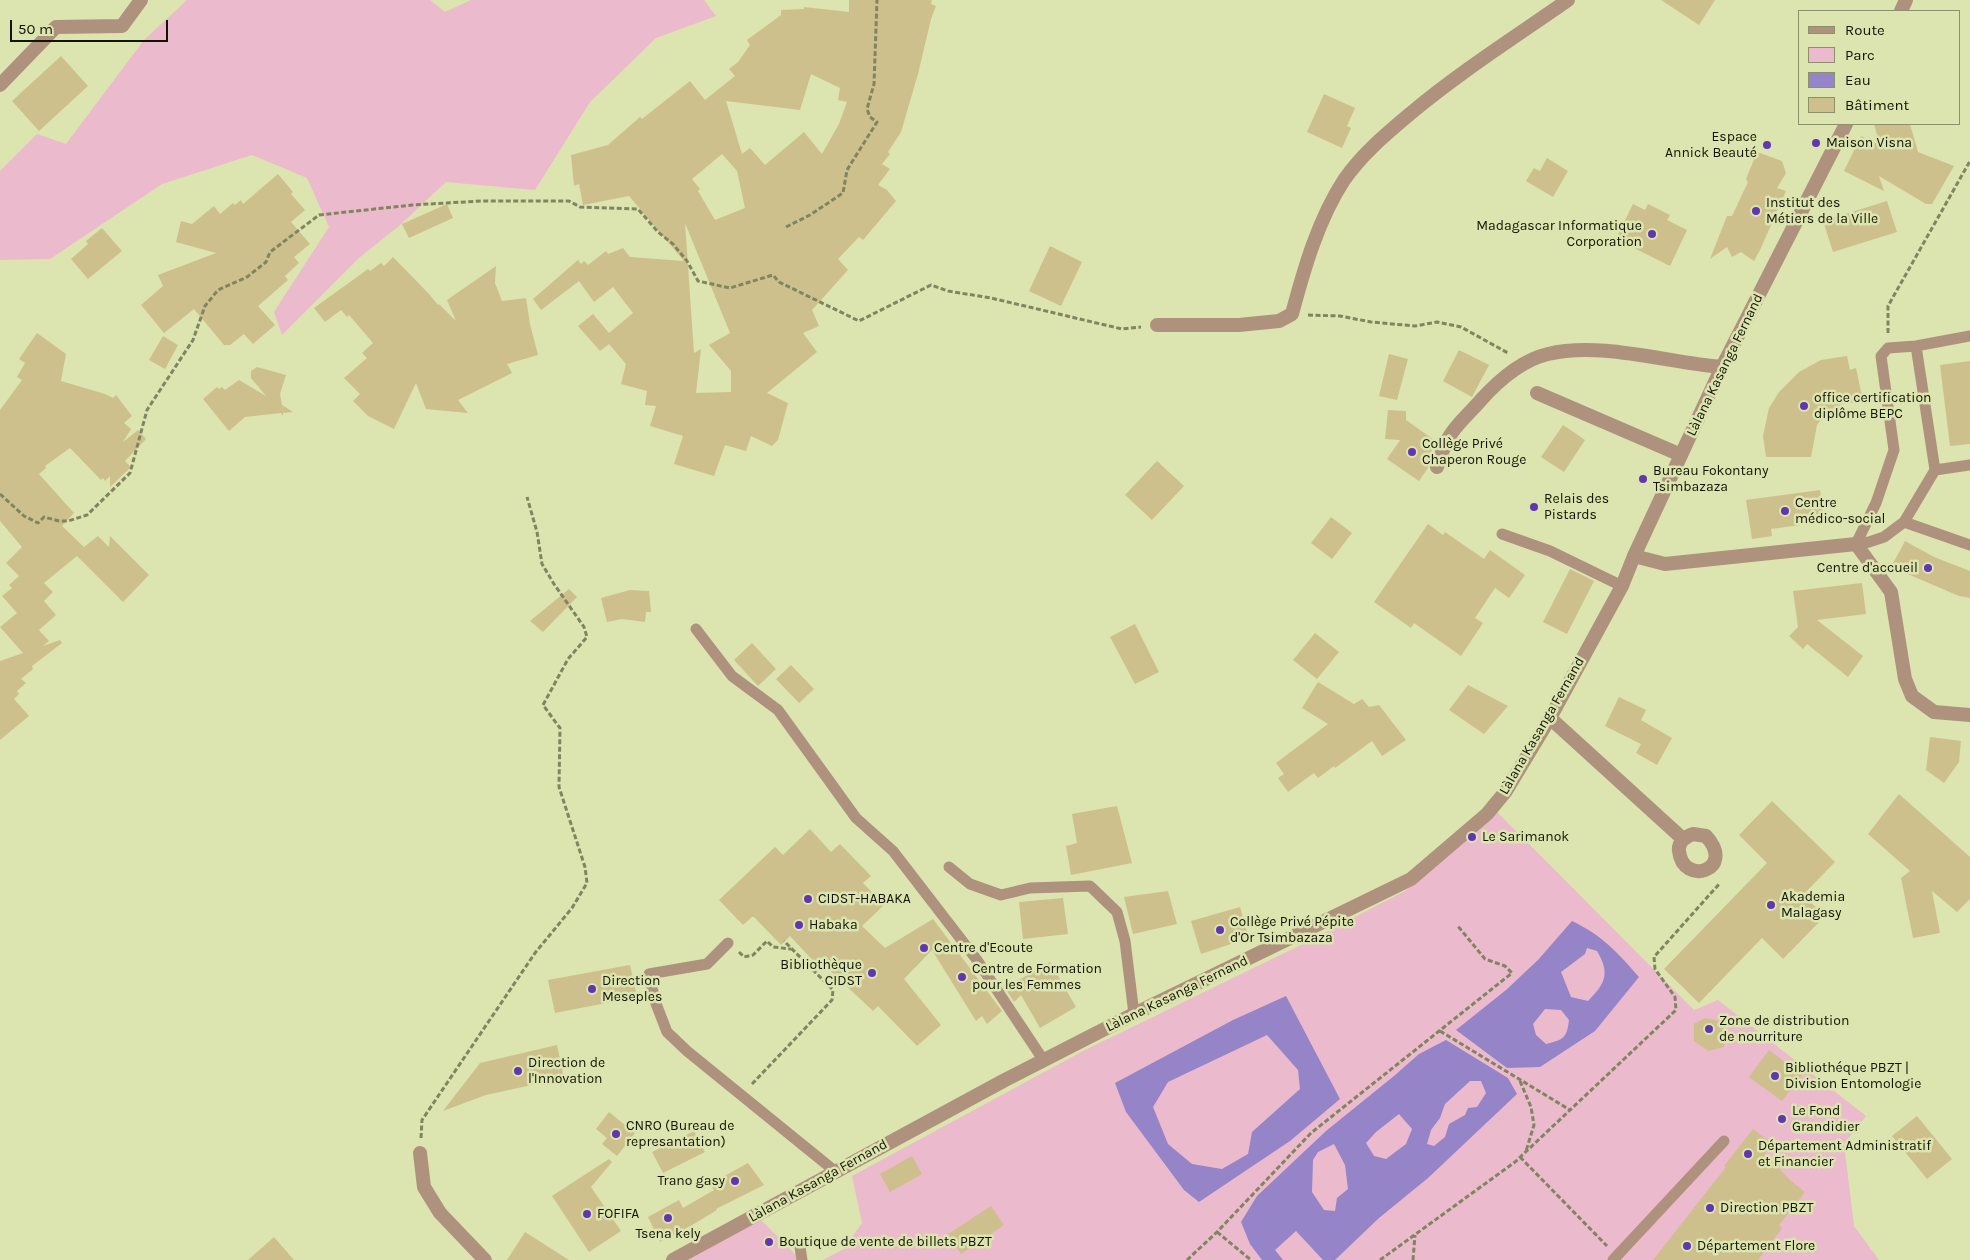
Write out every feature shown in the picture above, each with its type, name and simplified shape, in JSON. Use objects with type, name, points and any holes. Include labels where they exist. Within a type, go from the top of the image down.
[{"type":"street","points":[[0,85],[56,27],[122,26],[142,0]]},
{"type":"street","points":[[1157,325],[1239,325],[1279,321],[1292,314],[1301,279],[1322,222],[1344,181],[1375,143],[1438,91],[1568,0]]},
{"type":"street","name":"Làlana Kasanga Fernand","points":[[673,1260],[1005,1080],[1134,1014],[1411,879],[1487,814],[1506,791],[1550,718],[1622,586],[1634,556],[1722,367],[1845,125]]},
{"type":"street","points":[[1437,467],[1449,437],[1496,384],[1527,362],[1547,354],[1585,350],[1632,354],[1699,366],[1722,367]]},
{"type":"street","points":[[1537,393],[1681,455]]},
{"type":"street","points":[[1634,556],[1665,564],[1856,544],[1891,592],[1905,679],[1912,696],[1934,712],[1970,715]]},
{"type":"street","points":[[1550,718],[1683,839]]},
{"type":"street","points":[[1693,834],[1706,836],[1715,848],[1716,856],[1712,865],[1706,870],[1700,871],[1693,871],[1687,867],[1679,852],[1679,846],[1683,839],[1693,834]]},
{"type":"street","points":[[420,1153],[424,1187],[440,1212],[485,1260]]},
{"type":"lane","points":[[1856,544],[1876,503],[1894,450],[1881,356],[1888,348],[1916,346],[1970,336]]},
{"type":"lane","points":[[1856,544],[1884,537],[1904,522],[1935,470],[1916,346]]},
{"type":"lane","points":[[1935,470],[1970,465]]},
{"type":"lane","points":[[1904,522],[1970,545]]},
{"type":"lane","points":[[1502,534],[1550,551],[1622,586]]},
{"type":"lane","points":[[696,629],[732,676],[778,710],[856,818],[892,851],[977,960],[1044,1061]]},
{"type":"lane","points":[[949,868],[970,884],[1001,895],[1030,888],[1090,886],[1117,912],[1125,941],[1134,1014]]},
{"type":"lane","points":[[728,943],[707,964],[648,974],[655,1001],[667,1032],[741,1096],[836,1172]]},
{"type":"lane","points":[[1615,1258],[1724,1141]]},
{"type":"lane","points":[[800,1247],[802,1260]]},
{"type":"path","points":[[786,227],[843,193],[847,170],[877,122],[870,117],[867,109],[874,84],[877,0]]},
{"type":"path","points":[[1888,348],[1888,306],[1970,161]]},
{"type":"path","points":[[0,494],[24,516],[38,523],[44,517],[59,522],[87,514],[130,473],[147,410],[193,340],[205,306],[218,290],[247,277],[266,262],[270,252],[319,216],[412,205],[481,201],[569,201],[580,207],[638,210],[658,232],[673,244],[687,261],[698,281],[730,288],[773,275],[779,282],[859,320],[931,285],[948,291],[992,298],[1122,330],[1157,325]]},
{"type":"path","points":[[1292,314],[1340,316],[1371,322],[1415,326],[1437,322],[1461,328],[1527,362]]},
{"type":"path","points":[[420,1153],[422,1120],[535,953],[572,908],[586,883],[586,866],[559,787],[560,728],[543,705],[568,659],[586,636],[584,627],[542,564],[537,532],[528,498]]},
{"type":"path","points":[[1380,1260],[1520,1157],[1676,1010],[1675,997],[1654,969],[1654,957],[1720,882],[1718,872],[1712,865]]},
{"type":"path","points":[[1188,1260],[1311,1133],[1512,972],[1505,966],[1485,959],[1457,925]]},
{"type":"path","points":[[728,943],[744,957],[753,955],[767,940],[773,947],[792,950]]},
{"type":"path","points":[[741,1096],[832,1000],[832,990],[784,941]]},
{"type":"path","points":[[1440,1031],[1570,1110]]},
{"type":"path","points":[[1520,1080],[1531,1107],[1534,1125],[1525,1152]]},
{"type":"path","points":[[1520,1157],[1615,1258]]},
{"type":"path","points":[[1217,1232],[1251,1260]]},
{"type":"path","points":[[1413,1260],[1415,1234]]},
{"type":"green space","points":[[187,0],[430,0],[445,12],[471,0],[704,0],[716,16],[656,38],[590,102],[535,190],[446,182],[399,226],[360,257],[282,335],[274,312],[329,227],[307,178],[252,155],[162,184],[50,259],[0,260],[0,171],[37,134],[66,144],[144,40]]},
{"type":"green space","points":[[1497,812],[1694,1010],[1718,1000],[1866,1116],[1844,1144],[1854,1226],[1879,1260],[823,1260],[844,1249],[862,1223],[852,1176],[1083,1051],[1305,943],[1405,891],[1492,819]]},
{"type":"green space","points":[[761,1220],[801,1260],[684,1260]]},
{"type":"water","points":[[1572,921],[1609,945],[1639,977],[1595,1031],[1540,1067],[1507,1068],[1456,1030],[1506,990],[1538,960]],"holes":[[[1587,948],[1597,951],[1605,972],[1599,989],[1588,1001],[1571,997],[1561,972],[1585,954]],[[1545,1009],[1561,1010],[1569,1020],[1567,1031],[1563,1037],[1546,1044],[1536,1035],[1533,1024]]]},
{"type":"water","points":[[1286,996],[1340,1099],[1290,1141],[1199,1202],[1184,1190],[1126,1112],[1115,1083],[1233,1020]],"holes":[[[1267,1035],[1298,1070],[1300,1089],[1252,1132],[1248,1154],[1222,1169],[1192,1164],[1168,1144],[1153,1107],[1168,1082]]]},
{"type":"water","points":[[1446,1040],[1508,1078],[1517,1094],[1428,1178],[1379,1218],[1335,1260],[1323,1260],[1296,1231],[1275,1250],[1283,1260],[1262,1260],[1250,1244],[1241,1222],[1257,1196],[1326,1131],[1419,1054]],"holes":[[[1470,1081],[1481,1081],[1486,1093],[1477,1107],[1468,1108],[1465,1115],[1449,1124],[1445,1137],[1434,1146],[1427,1144],[1431,1130],[1440,1118],[1445,1104]],[[1399,1114],[1412,1129],[1406,1144],[1386,1159],[1374,1156],[1366,1143],[1376,1132]],[[1334,1144],[1345,1165],[1348,1189],[1337,1198],[1335,1211],[1324,1210],[1312,1192],[1313,1160],[1318,1152]]]},
{"type":"building","points":[[849,0],[932,0],[931,4],[936,6],[901,132],[888,152],[890,154],[882,164],[890,169],[878,185],[887,190],[896,201],[863,240],[859,237],[838,259],[848,270],[812,310],[819,326],[803,333],[817,352],[767,393],[788,403],[778,440],[772,446],[751,436],[746,451],[725,445],[714,476],[674,464],[683,436],[650,426],[656,406],[645,405],[647,391],[621,384],[626,364],[609,344],[600,351],[578,326],[593,314],[609,333],[633,313],[613,287],[594,302],[579,281],[541,310],[533,299],[578,260],[581,264],[584,261],[588,265],[606,251],[608,254],[623,248],[630,257],[684,261],[629,196],[583,205],[579,184],[574,186],[571,155],[608,145],[640,117],[642,119],[690,81],[705,100],[735,76],[729,69],[738,62],[750,45],[747,40],[781,15],[781,10],[804,9],[804,7],[849,12]],"holes":[[[811,74],[840,88],[838,100],[847,102],[839,124],[822,154],[804,132],[765,165],[750,148],[742,154],[726,101],[800,110]],[[722,154],[737,171],[745,208],[715,220],[698,191],[700,189],[692,179]],[[685,223],[730,333],[709,345],[731,371],[731,392],[696,393],[701,349],[694,353]]]},
{"type":"building","points":[[1661,0],[1715,0],[1699,25]]},
{"type":"building","points":[[61,56],[88,86],[39,131],[12,101]]},
{"type":"building","points":[[1324,94],[1355,108],[1347,126],[1351,128],[1342,148],[1307,132]]},
{"type":"building","points":[[1874,125],[1910,125],[1918,152],[1954,166],[1932,204],[1926,204],[1879,176],[1884,191],[1844,171],[1861,136],[1880,145]]},
{"type":"building","name":"Institut des Métiers de la Ville","points":[[1757,152],[1782,161],[1786,173],[1777,188],[1786,191],[1754,261],[1741,252],[1732,257],[1727,247],[1710,259],[1727,216],[1732,216],[1748,182],[1746,179]]},
{"type":"building","points":[[1547,158],[1568,171],[1553,197],[1526,181],[1534,168],[1540,171]]},
{"type":"building","points":[[278,174],[293,192],[291,194],[305,210],[291,222],[310,244],[294,257],[299,263],[285,276],[288,280],[258,306],[275,325],[253,344],[244,334],[230,345],[224,345],[194,309],[164,333],[141,305],[163,286],[158,275],[216,253],[176,242],[181,221],[192,224],[214,206],[220,214],[233,203],[235,205],[241,200],[243,204]]},
{"type":"building","points":[[1887,201],[1897,232],[1833,252],[1823,221]]},
{"type":"building","points":[[447,204],[453,218],[409,238],[402,224]]},
{"type":"building","name":"Madagascar Informatique Corporation","points":[[1633,204],[1645,210],[1648,204],[1670,215],[1667,220],[1687,230],[1670,266],[1616,239]]},
{"type":"building","points":[[102,228],[122,251],[88,279],[71,259],[88,244],[86,241]]},
{"type":"building","points":[[1050,246],[1082,262],[1061,306],[1029,291]]},
{"type":"building","points":[[393,257],[438,305],[456,321],[447,300],[496,266],[495,283],[502,301],[526,298],[538,355],[507,364],[512,373],[458,400],[468,413],[426,409],[416,383],[394,429],[368,416],[353,401],[360,394],[344,378],[367,358],[362,353],[373,343],[349,315],[347,317],[341,310],[325,322],[314,308],[368,269],[370,271],[381,263],[384,266]]},
{"type":"building","points":[[37,333],[66,354],[61,381],[113,398],[116,395],[132,416],[124,423],[131,429],[123,442],[138,430],[146,439],[125,461],[131,467],[110,487],[110,476],[105,481],[103,478],[101,480],[70,448],[45,466],[46,468],[39,474],[74,513],[62,526],[84,547],[98,536],[109,547],[110,536],[149,575],[123,602],[77,556],[44,583],[53,592],[44,601],[56,615],[39,630],[49,641],[43,646],[60,640],[62,643],[32,666],[33,669],[21,679],[26,683],[17,691],[19,694],[14,699],[29,716],[0,740],[0,661],[23,653],[0,627],[17,613],[2,596],[12,588],[9,585],[19,576],[6,563],[22,547],[0,521],[0,410],[22,380],[17,377],[25,363],[19,359]]},
{"type":"building","points":[[163,336],[178,345],[165,369],[149,360]]},
{"type":"building","points":[[1459,350],[1489,365],[1472,397],[1443,381]]},
{"type":"building","points":[[1389,354],[1408,359],[1397,400],[1379,396]]},
{"type":"building","name":"office certification diplôme BEPC","points":[[1847,356],[1850,370],[1856,368],[1863,401],[1843,404],[1828,411],[1817,425],[1811,457],[1766,457],[1763,436],[1769,408],[1779,392],[1799,372],[1821,360]]},
{"type":"building","points":[[1970,361],[1970,444],[1950,446],[1940,365]]},
{"type":"building","points":[[257,367],[286,375],[280,394],[282,405],[293,412],[283,413],[283,416],[281,413],[245,417],[229,431],[203,399],[217,387],[219,389],[222,387],[225,390],[239,380],[266,396],[251,378],[251,371]]},
{"type":"building","name":"Collège Privé Chaperon Rouge","points":[[1388,410],[1406,411],[1406,420],[1437,442],[1426,460],[1429,462],[1428,468],[1419,481],[1387,459],[1400,440],[1385,439]]},
{"type":"building","points":[[1563,425],[1585,440],[1564,472],[1541,457]]},
{"type":"building","points":[[1157,461],[1184,486],[1152,520],[1125,495]]},
{"type":"building","name":"Centre médico-social","points":[[1820,490],[1824,522],[1771,529],[1772,536],[1752,539],[1746,500]]},
{"type":"building","points":[[1331,517],[1352,533],[1332,559],[1311,543]]},
{"type":"building","points":[[1428,524],[1443,535],[1445,532],[1484,559],[1490,550],[1525,575],[1509,598],[1495,588],[1475,618],[1483,623],[1461,656],[1414,623],[1411,628],[1374,602]]},
{"type":"building","name":"Centre d'accueil","points":[[1905,541],[1934,557],[1970,571],[1970,598],[1959,596],[1891,567]]},
{"type":"building","points":[[1570,569],[1594,581],[1567,634],[1543,622]]},
{"type":"building","points":[[1862,583],[1866,614],[1817,620],[1863,656],[1848,677],[1807,644],[1803,649],[1789,636],[1798,627],[1793,591]]},
{"type":"building","points":[[569,589],[577,597],[543,632],[530,621]]},
{"type":"building","points":[[630,590],[649,591],[651,612],[646,612],[645,622],[622,619],[607,622],[601,598]]},
{"type":"building","points":[[1135,624],[1159,672],[1135,684],[1110,637]]},
{"type":"building","points":[[1315,633],[1339,652],[1317,679],[1293,660]]},
{"type":"building","points":[[752,643],[776,669],[758,686],[734,660]]},
{"type":"building","points":[[791,665],[814,689],[799,703],[776,679]]},
{"type":"building","points":[[1318,682],[1354,704],[1362,699],[1369,707],[1379,705],[1406,740],[1382,756],[1372,741],[1335,768],[1334,766],[1318,778],[1314,773],[1288,792],[1278,778],[1284,774],[1276,763],[1328,724],[1302,708]]},
{"type":"building","points":[[1468,685],[1508,706],[1484,734],[1449,710]]},
{"type":"building","points":[[1619,697],[1646,710],[1641,720],[1672,738],[1657,765],[1636,753],[1641,744],[1605,726]]},
{"type":"building","points":[[1930,737],[1961,741],[1959,762],[1944,783],[1926,770]]},
{"type":"building","points":[[1899,794],[1970,857],[1970,899],[1957,912],[1932,891],[1940,933],[1913,938],[1901,878],[1910,871],[1868,834]]},
{"type":"building","name":"Akademia Malagasy","points":[[1772,801],[1835,862],[1803,895],[1825,916],[1783,959],[1762,938],[1699,1003],[1664,969],[1767,863],[1739,835]]},
{"type":"building","points":[[1117,806],[1132,863],[1071,875],[1066,846],[1077,843],[1072,814]]},
{"type":"building","points":[[810,829],[831,852],[840,844],[871,876],[863,883],[884,905],[862,926],[885,948],[933,919],[1002,1011],[987,1024],[982,1016],[976,1021],[932,950],[904,979],[941,1025],[917,1046],[878,1006],[873,1011],[823,964],[819,967],[790,936],[781,945],[754,917],[743,925],[719,900],[775,847],[783,855]]},
{"type":"building","points":[[1168,891],[1177,924],[1133,934],[1124,897]]},
{"type":"building","points":[[1063,898],[1068,934],[1023,939],[1019,902]]},
{"type":"building","name":"Collège Privé Pépite d'Or Tsimbazaza","points":[[1240,907],[1249,938],[1201,954],[1191,921]]},
{"type":"building","points":[[1050,962],[1076,1007],[1040,1028],[1021,995],[1014,1002],[1005,988]]},
{"type":"building","name":"Direction Meseples","points":[[630,965],[637,997],[555,1013],[548,980]]},
{"type":"building","name":"Zone de distribution de nourriture","points":[[1705,1018],[1719,1021],[1727,1034],[1724,1047],[1708,1051],[1694,1041],[1694,1024]]},
{"type":"building","name":"Direction de l'Innovation","points":[[557,1045],[564,1078],[486,1095],[443,1111],[480,1063]]},
{"type":"building","name":"Bibliothéque PBZT | Division Entomologie","points":[[1769,1050],[1802,1075],[1782,1101],[1749,1077]]},
{"type":"building","points":[[609,1112],[635,1133],[617,1156],[602,1144],[607,1138],[596,1129]]},
{"type":"building","points":[[1917,1116],[1952,1159],[1927,1179],[1892,1136]]},
{"type":"building","points":[[1753,1129],[1773,1144],[1765,1154],[1791,1181],[1805,1192],[1779,1225],[1782,1228],[1758,1260],[1653,1260],[1726,1167],[1724,1166]]},
{"type":"building","points":[[694,1131],[705,1152],[663,1173],[652,1152]]},
{"type":"building","points":[[912,1156],[922,1174],[890,1192],[880,1174]]},
{"type":"building","name":"FOFIFA","points":[[609,1159],[612,1162],[591,1187],[621,1231],[589,1252],[552,1196]]},
{"type":"building","points":[[748,1163],[764,1185],[716,1209],[694,1224],[660,1242],[648,1217],[679,1200],[683,1208],[714,1190],[710,1184]]},
{"type":"building","points":[[991,1206],[1004,1225],[961,1254],[948,1234]]},
{"type":"building","points":[[525,1232],[569,1260],[507,1260]]},
{"type":"building","points":[[274,1237],[294,1260],[248,1260]]},
{"type":"place","name":"Maison Visna","points":[[1816,143]]},
{"type":"place","name":"Espace Annick Beauté","points":[[1767,145]]},
{"type":"place","name":"Institut des Métiers de la Ville","points":[[1756,211]]},
{"type":"place","name":"Madagascar Informatique Corporation","points":[[1652,234]]},
{"type":"place","name":"office certification diplôme BEPC","points":[[1804,406]]},
{"type":"place","name":"Collège Privé Chaperon Rouge","points":[[1412,452]]},
{"type":"place","name":"Bureau Fokontany Tsimbazaza","points":[[1643,479]]},
{"type":"place","name":"Relais des Pistards","points":[[1534,507]]},
{"type":"place","name":"Centre médico-social","points":[[1785,511]]},
{"type":"place","name":"Centre d'accueil","points":[[1928,568]]},
{"type":"place","name":"Le Sarimanok","points":[[1472,837]]},
{"type":"place","name":"CIDST-HABAKA","points":[[808,899]]},
{"type":"place","name":"Akademia Malagasy","points":[[1771,905]]},
{"type":"place","name":"Habaka","points":[[799,925]]},
{"type":"place","name":"Collège Privé Pépite d'Or Tsimbazaza","points":[[1220,930]]},
{"type":"place","name":"Centre d'Ecoute","points":[[924,948]]},
{"type":"place","name":"Bibliothèque CIDST","points":[[872,973]]},
{"type":"place","name":"Centre de Formation pour les Femmes","points":[[962,977]]},
{"type":"place","name":"Direction Meseples","points":[[592,989]]},
{"type":"place","name":"Zone de distribution de nourriture","points":[[1709,1029]]},
{"type":"place","name":"Direction de l'Innovation","points":[[518,1071]]},
{"type":"place","name":"Bibliothéque PBZT | Division Entomologie","points":[[1775,1076]]},
{"type":"place","name":"Le Fond Grandidier","points":[[1782,1119]]},
{"type":"place","name":"CNRO (Bureau de represantation)","points":[[616,1134]]},
{"type":"place","name":"Département Administratif et Financier","points":[[1748,1154]]},
{"type":"place","name":"Trano gasy","points":[[735,1181]]},
{"type":"place","name":"Direction PBZT","points":[[1710,1208]]},
{"type":"place","name":"FOFIFA","points":[[587,1214]]},
{"type":"place","name":"Tsena kely","points":[[668,1218]]},
{"type":"place","name":"Boutique de vente de billets PBZT","points":[[769,1242]]},
{"type":"place","name":"Département Flore","points":[[1687,1246]]}]
